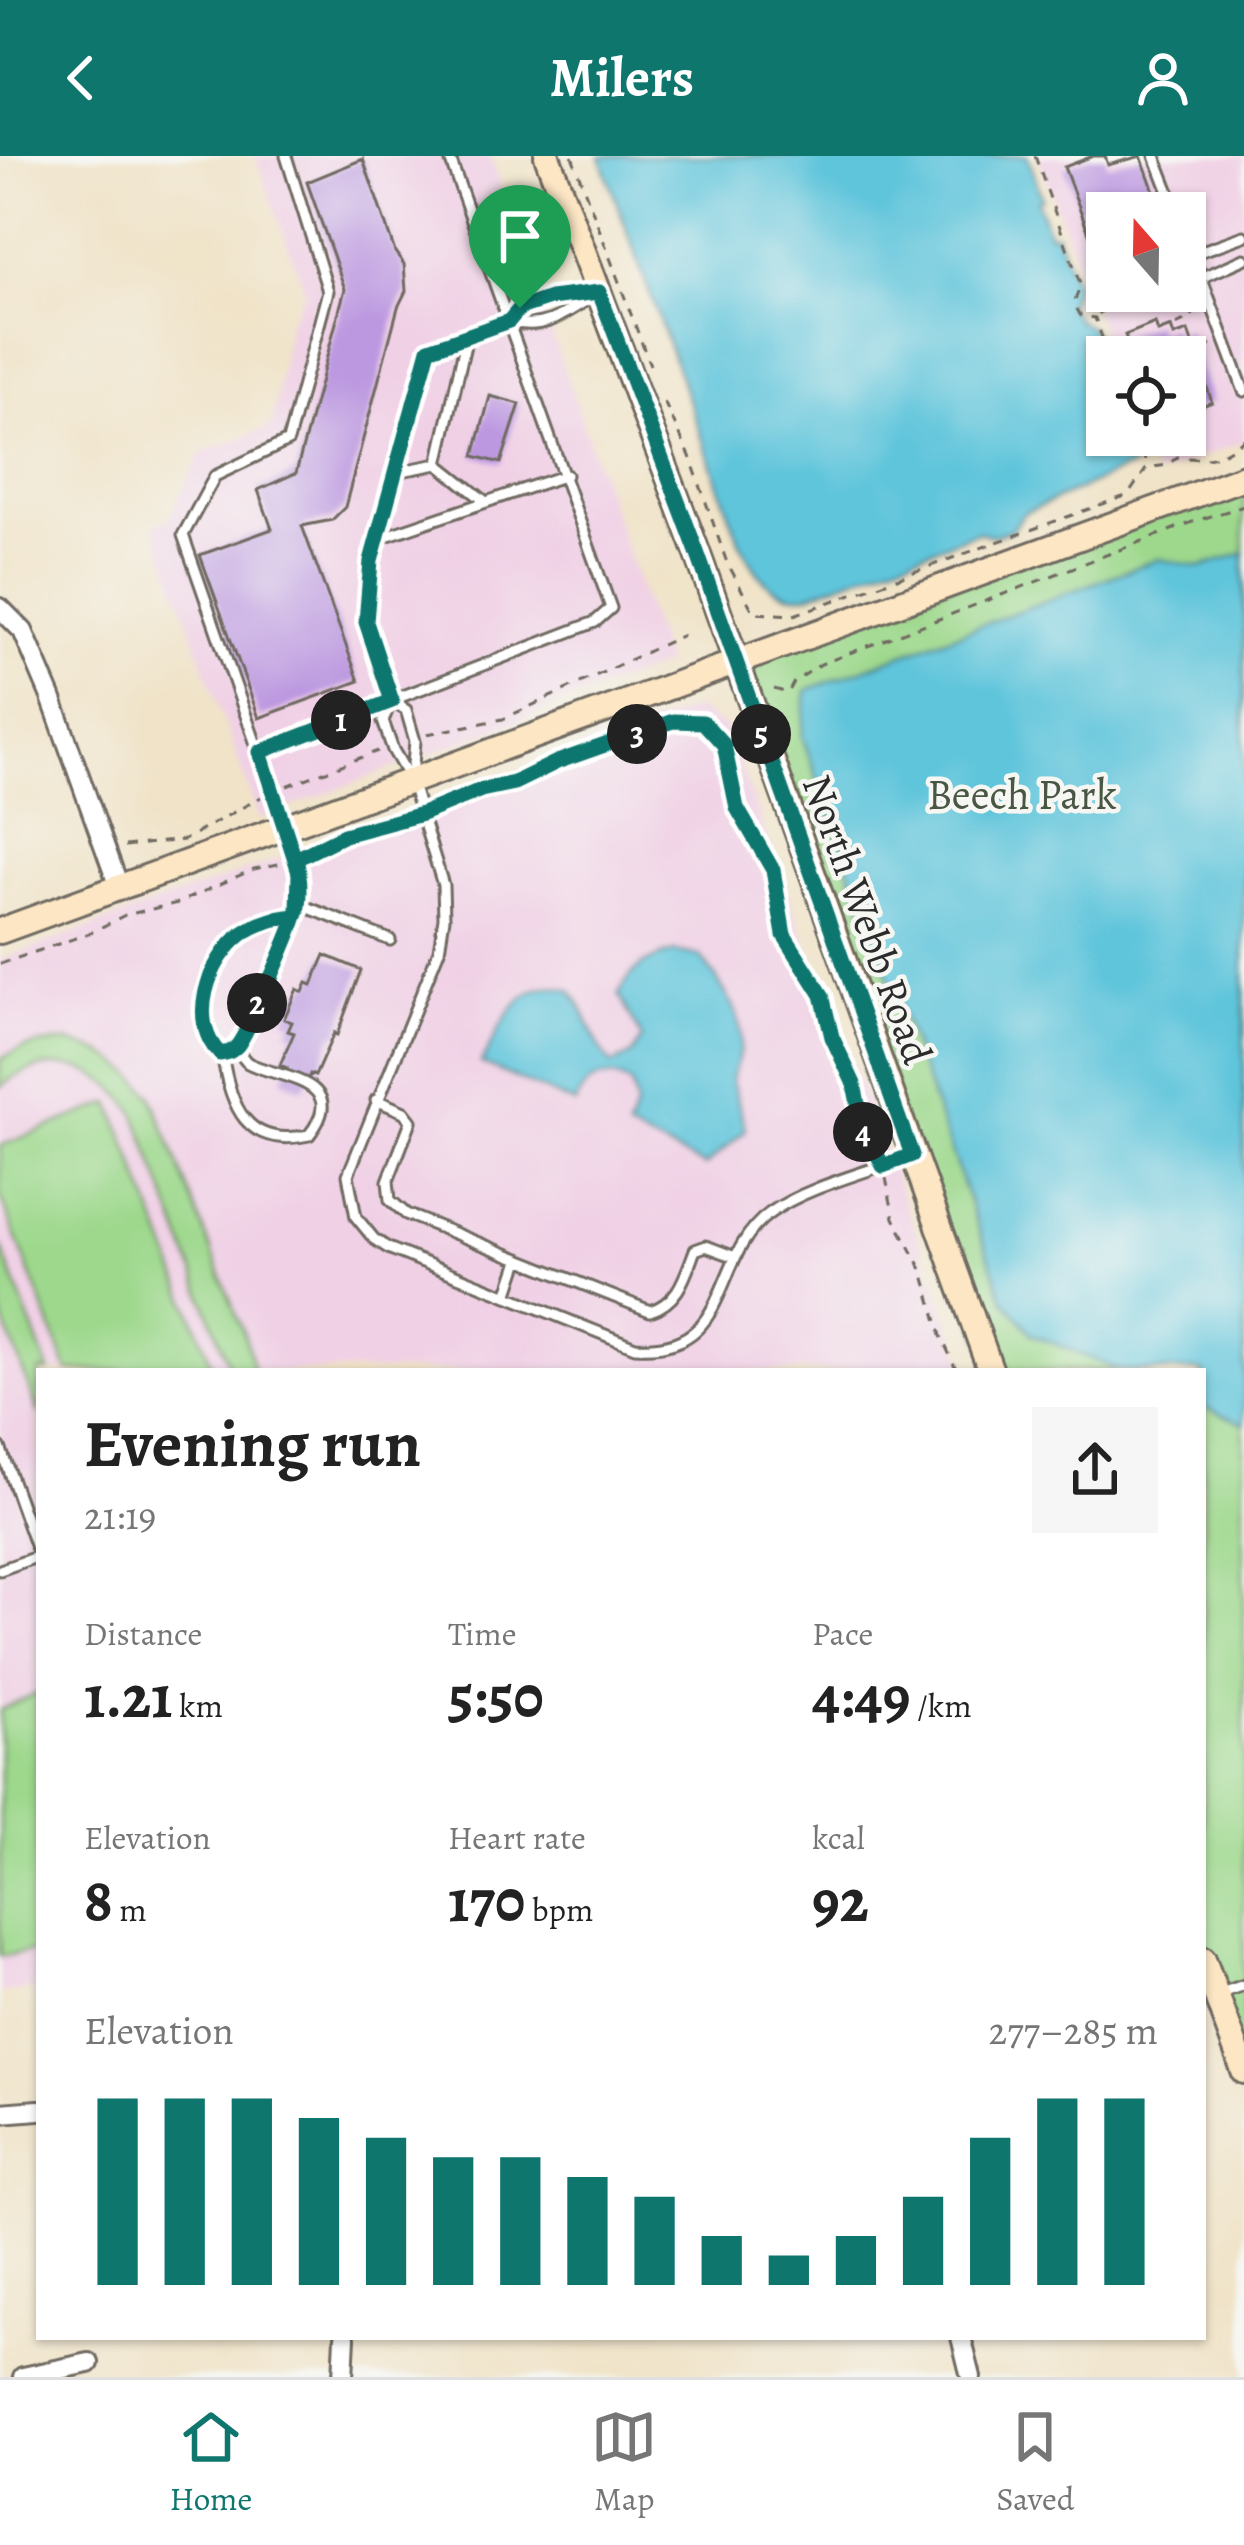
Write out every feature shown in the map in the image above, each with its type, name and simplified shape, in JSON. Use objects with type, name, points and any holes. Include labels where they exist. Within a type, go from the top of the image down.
[{"type":"main road","name":"North Webb Road","points":[[547,156],[990,1368]]},
{"type":"main road","points":[[0,931],[1244,477]]},
{"type":"main road","points":[[1206,1967],[1244,2071]]},
{"type":"street","points":[[0,608],[23,631],[119,887]]},
{"type":"street","points":[[0,2113],[36,2110]]},
{"type":"street","points":[[343,2377],[345,2340]]},
{"type":"street","points":[[962,2340],[971,2377]]},
{"type":"street","points":[[23,2377],[89,2363]]},
{"type":"lane","points":[[223,1053],[236,1047],[296,916],[296,859],[183,535],[215,476],[287,441],[293,420],[328,291],[286,156]]},
{"type":"lane","points":[[260,752],[606,617],[611,608],[448,156]]},
{"type":"lane","points":[[1155,156],[1169,192]]},
{"type":"lane","points":[[1206,250],[1244,236]]},
{"type":"lane","points":[[1206,274],[1244,259]]},
{"type":"lane","points":[[1206,289],[1244,391]]},
{"type":"lane","points":[[509,321],[530,328],[599,292]]},
{"type":"lane","points":[[411,781],[415,741],[406,710],[392,701],[366,622],[377,539],[429,349],[509,321],[520,308],[550,298],[599,292]]},
{"type":"lane","points":[[438,464],[467,336]]},
{"type":"lane","points":[[396,472],[438,464],[487,502]]},
{"type":"lane","points":[[377,539],[566,476]]},
{"type":"lane","points":[[392,701],[383,722],[411,781],[443,886],[439,950],[348,1175],[356,1217],[388,1248],[634,1347],[670,1346],[698,1332],[751,1229],[773,1211],[912,1155]]},
{"type":"lane","points":[[299,904],[390,940]]},
{"type":"lane","points":[[223,1053],[215,1049],[203,1013],[216,966],[236,939],[255,926],[296,916]]},
{"type":"lane","points":[[223,1053],[227,1090],[250,1127],[293,1139],[309,1135],[319,1123],[321,1103],[314,1091],[285,1072],[246,1062],[236,1047]]},
{"type":"lane","points":[[376,1100],[404,1112],[411,1121],[388,1181],[391,1200],[406,1214],[650,1311],[665,1306],[678,1292],[695,1250],[706,1246],[735,1257]]},
{"type":"lane","points":[[507,1296],[519,1260]]},
{"type":"lane","points":[[0,1448],[36,1548]]},
{"type":"lane","points":[[0,1570],[36,1557]]},
{"type":"lane","points":[[1216,1995],[1244,1985]]},
{"type":"path","points":[[572,156],[651,368]]},
{"type":"path","points":[[1035,156],[1081,287],[1075,307],[1081,316],[1095,319]]},
{"type":"path","points":[[1081,287],[1086,288]]},
{"type":"path","points":[[1095,319],[1100,312]]},
{"type":"path","points":[[1095,319],[1101,336]]},
{"type":"path","points":[[1206,347],[1213,344]]},
{"type":"path","points":[[658,390],[690,456],[726,560],[754,613]]},
{"type":"path","points":[[754,613],[794,615],[1110,502],[1127,495],[1147,468],[1168,465],[1177,457],[1224,457],[1244,439]]},
{"type":"path","points":[[1143,456],[1147,468]]},
{"type":"path","points":[[774,689],[788,693],[794,682],[821,664],[1244,506]]},
{"type":"path","points":[[750,622],[754,613]]},
{"type":"path","points":[[703,722],[709,712]]},
{"type":"path","points":[[0,964],[90,933],[125,915],[178,903],[254,869],[296,859],[344,835],[528,778],[557,762],[673,721],[703,722],[724,745],[737,808],[773,870],[784,935],[822,995],[832,1037],[854,1084],[865,1138],[883,1166],[893,1218],[923,1271],[941,1336],[956,1368]]},
{"type":"shaded area","points":[[255,156],[490,156],[666,664],[259,819],[154,524],[168,520],[201,454],[272,426],[288,324],[305,291]]},
{"type":"shaded area","points":[[1038,156],[1244,156],[1244,441],[1206,456],[1206,336],[1103,336],[1095,312],[1206,312],[1206,192],[1086,192],[1086,288]]},
{"type":"shaded area","points":[[1148,456],[1205,456],[1155,475]]},
{"type":"shaded area","points":[[696,708],[726,728],[967,1368],[36,1368],[36,1989],[0,1993],[0,960]]},
{"type":"green space","name":"Beech Park","points":[[1244,477],[1244,2061],[1206,1956],[1206,1368],[992,1368],[736,663]]},
{"type":"green space","points":[[51,1043],[94,1050],[115,1061],[152,1096],[253,1368],[230,1368],[136,1115],[123,1098],[92,1074],[56,1066],[18,1075],[0,1087],[0,1060]]},
{"type":"green space","points":[[111,1103],[213,1368],[67,1368],[0,1195],[0,1146]]},
{"type":"green space","points":[[0,1243],[48,1368],[36,1368],[36,1406],[0,1310]]},
{"type":"green space","points":[[36,1694],[36,1951],[0,1956],[0,1710]]},
{"type":"water","points":[[600,156],[1028,156],[1049,234],[1056,233],[1075,284],[1068,305],[1094,336],[1086,336],[1086,456],[1135,456],[1133,466],[1024,513],[1011,530],[992,536],[978,532],[807,595],[774,588],[740,543]]},
{"type":"water","name":"Beech Park","points":[[1244,553],[1244,1424],[1206,1407],[1206,1368],[1113,1368],[1032,1334],[1004,1299],[802,736],[807,690],[1158,559],[1201,567]]},
{"type":"water","points":[[675,952],[701,957],[730,1000],[740,1028],[738,1060],[731,1078],[746,1130],[705,1166],[628,1130],[636,1105],[631,1085],[622,1080],[606,1077],[591,1082],[575,1104],[481,1063],[514,1006],[539,989],[554,987],[571,991],[612,1065],[632,1055],[642,1038],[619,995],[641,966]]},
{"type":"building","points":[[1093,156],[1105,156],[1108,165],[1141,156],[1154,192],[1086,192],[1086,225],[1064,167]]},
{"type":"building","points":[[363,159],[395,252],[404,264],[406,291],[345,507],[332,520],[302,526],[359,681],[259,718],[200,555],[272,529],[258,490],[296,473],[345,289],[307,182]]},
{"type":"building","points":[[1155,323],[1158,332],[1171,327],[1174,336],[1125,336]]},
{"type":"building","points":[[490,396],[520,404],[501,463],[474,456]]},
{"type":"building","points":[[325,955],[361,970],[337,1035],[334,1033],[304,1089],[282,1079],[287,1068],[280,1065],[294,1033],[288,1031],[292,1022],[284,1019],[297,989],[303,992],[307,983],[312,985]]},
{"type":"route","points":[[520,308],[509,321],[429,349],[371,561],[366,622],[392,701],[260,752],[299,872],[298,911],[296,916],[255,926],[223,954],[204,1001],[212,1044],[220,1054],[240,1043],[285,944],[293,926],[298,911],[299,904],[300,883],[299,872],[296,859],[344,835],[514,783],[557,762],[685,718],[712,728],[724,745],[737,808],[773,870],[784,935],[822,995],[832,1037],[854,1084],[865,1138],[883,1166],[912,1155],[599,292],[550,298],[520,308]]}]
